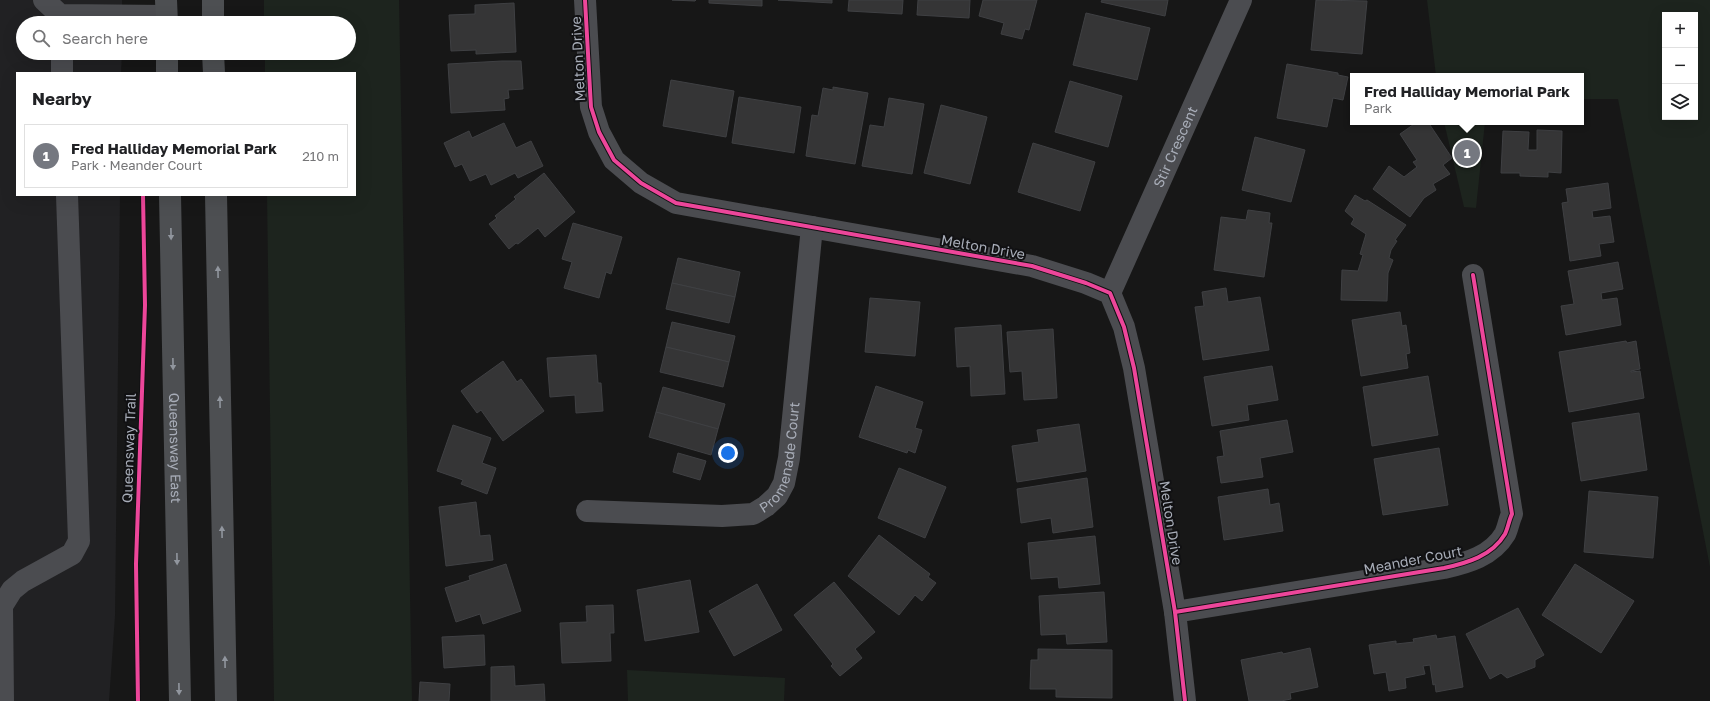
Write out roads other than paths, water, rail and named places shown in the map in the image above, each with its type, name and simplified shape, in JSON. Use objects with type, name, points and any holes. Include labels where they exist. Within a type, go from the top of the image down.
[{"type":"main road","points":[[213,0],[213,16]]},
{"type":"main road","points":[[167,60],[168,72]]},
{"type":"main road","points":[[213,60],[214,72]]},
{"type":"main road","name":"Queensway East","points":[[170,196],[180,701]]},
{"type":"main road","points":[[216,196],[226,701]]},
{"type":"street","points":[[44,0],[57,16]]},
{"type":"street","name":"Melton Drive","points":[[585,0],[591,107],[599,132],[614,160],[641,183],[676,202],[812,228],[1032,266],[1086,283],[1110,293],[1124,327],[1134,368],[1175,612],[1185,701]]},
{"type":"street","name":"Stir Crescent","points":[[1110,293],[1241,0]]},
{"type":"street","points":[[113,16],[166,13]]},
{"type":"street","points":[[62,60],[62,72]]},
{"type":"street","points":[[3,701],[2,606],[12,590],[23,581],[72,554],[79,541],[67,196]]},
{"type":"street","name":"Promenade Court","points":[[587,511],[722,516],[746,515],[760,511],[777,496],[784,483],[789,458],[812,228]]},
{"type":"street","name":"Meander Court","points":[[1175,612],[1444,568],[1463,564],[1490,552],[1505,534],[1512,514],[1473,275]]},
{"type":"place","name":"Fred Halliday Memorial Park","points":[[1467,153]]}]
